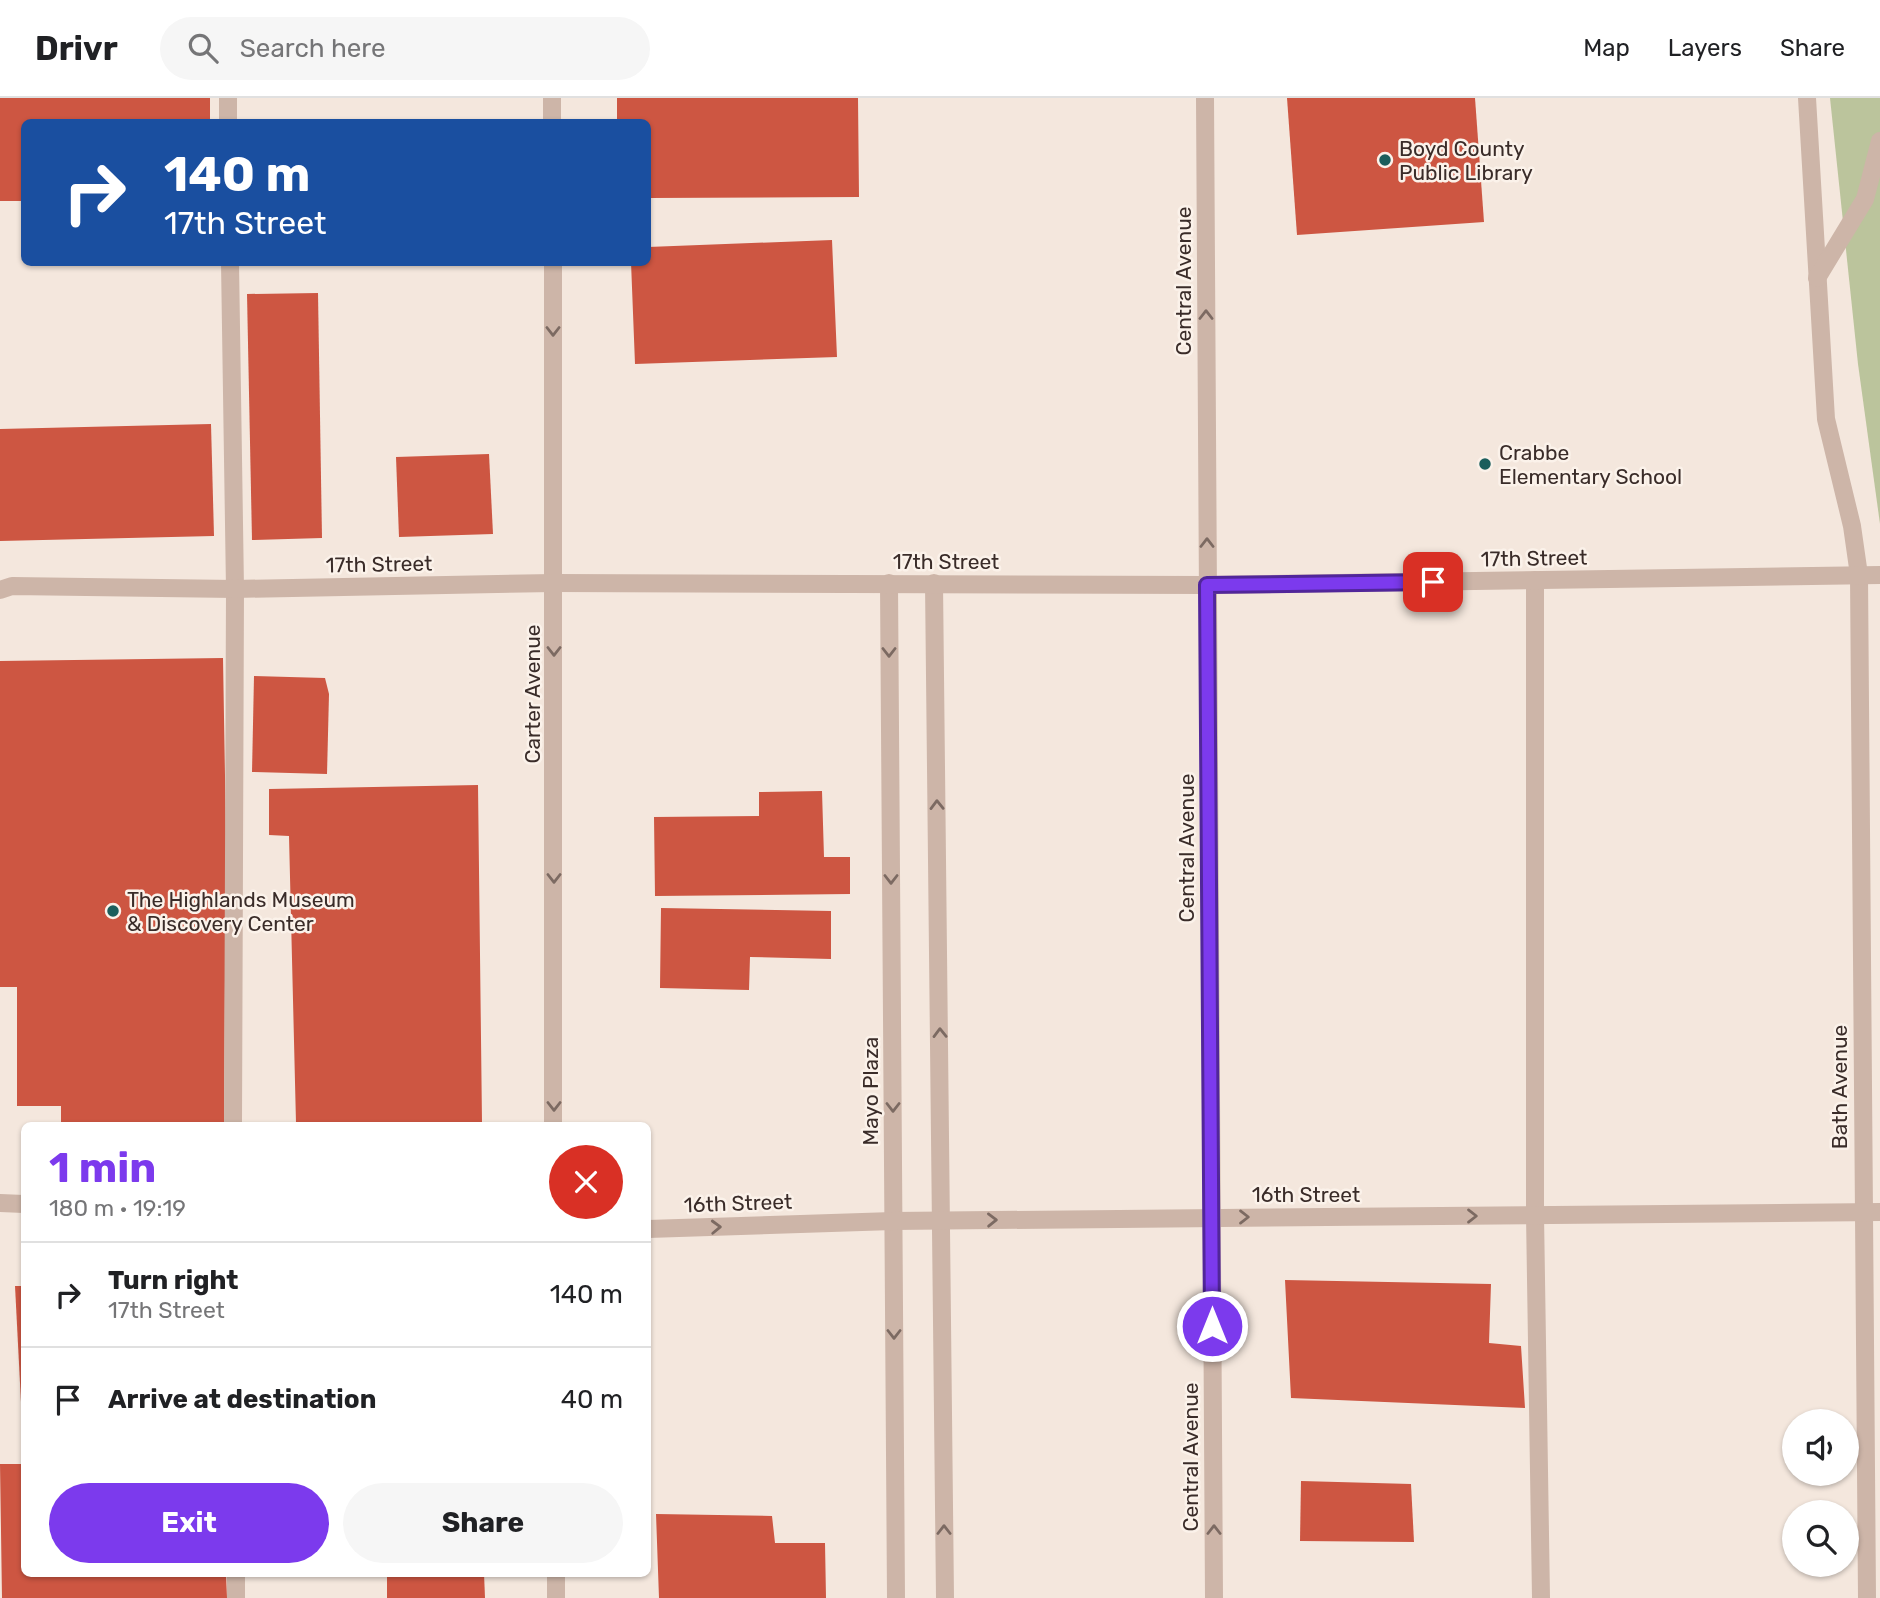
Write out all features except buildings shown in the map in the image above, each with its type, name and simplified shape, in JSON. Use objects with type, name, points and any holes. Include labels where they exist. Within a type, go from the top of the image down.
[{"type":"street","points":[[228,98],[228,119]]},
{"type":"street","points":[[552,98],[552,119]]},
{"type":"street","name":"Central Avenue","points":[[1206,98],[1214,1598]]},
{"type":"street","name":"Bath Avenue","points":[[1807,98],[1826,419],[1852,526],[1859,575],[1871,1212],[1867,1598]]},
{"type":"street","points":[[1817,278],[1865,199],[1880,141]]},
{"type":"street","points":[[230,266],[235,589],[233,1122]]},
{"type":"street","name":"Carter Avenue","points":[[553,266],[554,1122]]},
{"type":"street","name":"17th Street","points":[[4,586],[235,589],[554,583],[1207,585],[1880,575]]},
{"type":"street","points":[[1535,580],[1535,1215],[1541,1598]]},
{"type":"street","name":"Mayo Plaza","points":[[889,583],[896,1598]]},
{"type":"street","points":[[934,583],[945,1598]]},
{"type":"street","points":[[0,1203],[21,1204]]},
{"type":"street","name":"16th Street","points":[[651,1228],[893,1221],[1871,1212]]},
{"type":"street","points":[[236,1577],[236,1598]]},
{"type":"street","points":[[556,1577],[556,1598]]},
{"type":"green space","points":[[1830,98],[1880,98],[1880,524],[1858,364]]},
{"type":"place","name":"Boyd County Public Library","points":[[1385,160]]},
{"type":"place","name":"Crabbe Elementary School","points":[[1485,464]]},
{"type":"place","name":"The Highlands Museum & Discovery Center","points":[[113,911]]},
{"type":"route","points":[[1212,1326],[1207,585],[1433,582]]}]
